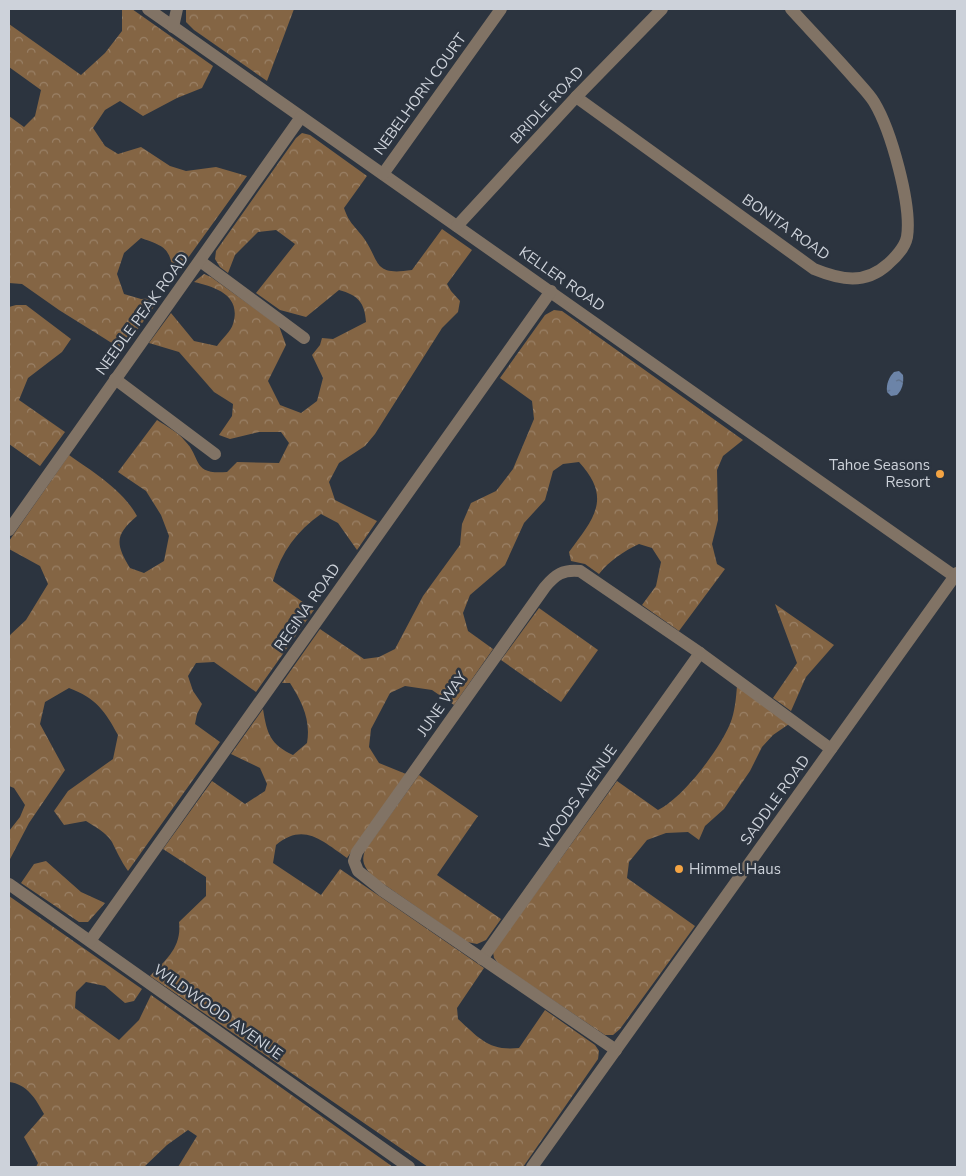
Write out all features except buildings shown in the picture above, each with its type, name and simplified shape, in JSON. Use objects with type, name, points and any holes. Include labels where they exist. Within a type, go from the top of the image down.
[{"type":"street","name":"KELLER ROAD","points":[[148,9],[957,576]]},
{"type":"street","points":[[173,27],[177,9]]},
{"type":"street","name":"NEBELHORN COURT","points":[[383,174],[501,9]]},
{"type":"street","name":"BRIDLE ROAD","points":[[457,226],[576,97],[662,9]]},
{"type":"street","name":"BONITA ROAD","points":[[576,97],[814,269],[834,277],[855,280],[878,273],[896,258],[907,238],[907,216],[896,154],[885,122],[873,100],[791,9]]},
{"type":"street","name":"NEEDLE PEAK ROAD","points":[[9,530],[300,117]]},
{"type":"street","points":[[200,261],[304,338]]},
{"type":"street","name":"REGINA ROAD","points":[[90,941],[551,291]]},
{"type":"street","points":[[115,379],[215,454]]},
{"type":"street","name":"JUNE WAY","points":[[616,1050],[383,891],[358,871],[354,861],[357,852],[545,587],[555,575],[569,570],[580,571],[700,653],[832,749]]},
{"type":"street","name":"SADDLE ROAD","points":[[532,1167],[957,576]]},
{"type":"street","name":"WOODS AVENUE","points":[[482,959],[700,653]]},
{"type":"street","name":"WILDWOOD AVENUE","points":[[9,884],[409,1167]]},
{"type":"green space","points":[[122,9],[132,9],[213,66],[202,88],[177,98],[143,116],[120,101],[105,110],[93,128],[105,146],[118,154],[141,147],[170,166],[186,171],[216,167],[247,176],[175,276],[169,254],[157,244],[141,238],[124,253],[117,274],[124,294],[141,299],[160,298],[123,350],[59,310],[22,284],[9,283],[9,116],[24,127],[35,116],[41,90],[9,67],[9,24],[81,75],[105,53],[122,31]]},
{"type":"green space","points":[[186,9],[294,9],[267,81],[194,30],[186,22]]},
{"type":"green space","points":[[302,133],[310,135],[367,176],[344,208],[350,221],[369,246],[379,265],[384,269],[390,271],[412,270],[442,229],[472,250],[447,284],[460,301],[458,312],[442,328],[375,434],[365,446],[339,463],[329,482],[335,500],[377,521],[357,550],[338,523],[321,514],[304,528],[291,543],[276,570],[273,581],[314,610],[256,692],[214,662],[196,663],[188,676],[193,691],[202,704],[195,724],[220,742],[128,871],[112,842],[104,833],[86,821],[64,825],[54,811],[68,791],[113,759],[118,735],[99,706],[78,692],[69,688],[45,702],[40,724],[65,770],[29,823],[9,861],[9,831],[20,817],[25,805],[14,788],[9,786],[9,636],[26,620],[48,584],[40,566],[9,549],[9,541],[69,455],[116,490],[137,516],[121,534],[120,540],[122,552],[130,568],[144,573],[164,561],[169,536],[161,515],[146,491],[118,472],[157,420],[182,438],[190,447],[202,468],[208,471],[227,472],[237,462],[279,463],[289,443],[281,432],[259,432],[230,439],[219,435],[232,416],[233,404],[214,392],[179,352],[149,343],[171,313],[194,341],[217,346],[232,327],[235,314],[234,306],[225,294],[194,282],[204,274],[211,277],[279,326],[286,345],[268,381],[280,405],[301,413],[317,401],[323,378],[312,355],[320,345],[322,338],[333,339],[366,322],[362,305],[356,297],[339,290],[306,317],[280,310],[256,293],[295,244],[276,230],[258,232],[235,255],[228,273],[220,267],[215,259],[216,251],[296,138]]},
{"type":"green space","points":[[26,305],[71,339],[62,352],[28,378],[19,400],[65,432],[40,466],[9,444],[9,307]]},
{"type":"green space","points":[[554,310],[562,311],[743,440],[723,456],[717,470],[718,520],[712,544],[717,564],[725,569],[679,631],[642,605],[656,586],[661,562],[652,548],[639,544],[617,557],[599,574],[585,564],[571,561],[569,552],[592,519],[597,498],[595,487],[589,475],[579,462],[563,464],[553,471],[545,500],[524,523],[505,565],[470,595],[463,613],[468,631],[493,649],[454,705],[432,690],[405,686],[390,693],[371,729],[369,747],[379,763],[406,774],[347,858],[313,836],[295,835],[286,838],[276,845],[273,863],[321,895],[340,869],[484,968],[457,1008],[458,1019],[479,1038],[500,1048],[519,1048],[545,1010],[595,1045],[599,1051],[598,1059],[523,1167],[428,1167],[150,976],[172,952],[178,939],[179,922],[206,896],[206,877],[163,849],[212,781],[245,804],[265,791],[267,784],[260,768],[231,754],[263,709],[268,732],[279,747],[293,755],[307,743],[307,719],[302,704],[290,683],[282,683],[320,629],[364,659],[379,657],[395,649],[423,596],[460,545],[462,524],[471,503],[496,491],[513,469],[534,419],[532,401],[500,378],[545,315]]},
{"type":"green space","points":[[775,604],[834,645],[806,677],[791,711],[773,698],[797,663]]},
{"type":"green space","points":[[539,608],[598,650],[561,702],[501,660]]},
{"type":"green space","points":[[737,686],[789,724],[773,735],[762,747],[750,771],[724,809],[705,826],[699,840],[688,832],[666,833],[647,840],[629,862],[627,878],[695,926],[620,1029],[613,1035],[605,1035],[499,964],[494,958],[493,952],[617,781],[658,810],[668,804],[689,784],[725,735],[734,710]]},
{"type":"green space","points":[[419,775],[478,816],[437,875],[501,919],[486,940],[477,944],[467,942],[372,876],[364,864],[365,850]]},
{"type":"green space","points":[[46,861],[81,892],[105,903],[88,922],[79,922],[21,883],[34,864]]},
{"type":"green space","points":[[9,896],[142,989],[134,1001],[125,1003],[105,986],[86,982],[76,992],[75,1008],[119,1040],[139,1020],[151,995],[393,1167],[178,1167],[197,1136],[188,1130],[167,1145],[144,1167],[36,1167],[38,1163],[24,1137],[44,1114],[26,1089],[9,1082]]},
{"type":"water","points":[[899,371],[903,375],[902,386],[897,395],[891,396],[887,392],[888,381],[894,372]]},
{"type":"place","name":"Tahoe Seasons Resort","points":[[940,474]]},
{"type":"place","name":"Himmel Haus","points":[[679,869]]}]
